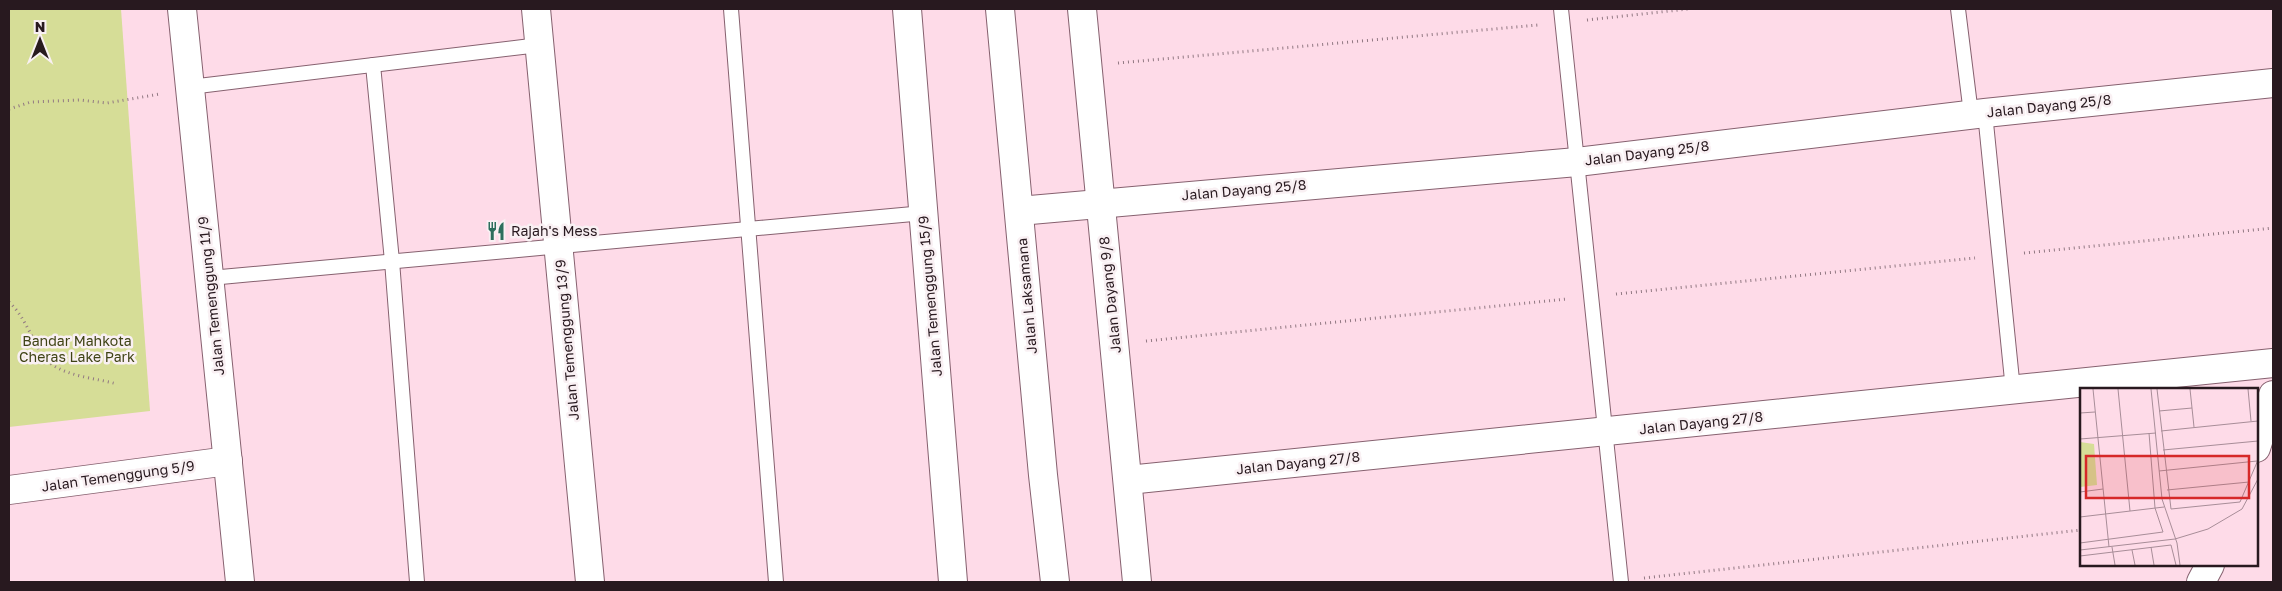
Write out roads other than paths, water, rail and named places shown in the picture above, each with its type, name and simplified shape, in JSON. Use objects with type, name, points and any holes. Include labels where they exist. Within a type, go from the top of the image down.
[{"type":"street","name":"Jalan Temenggung 11/9","points":[[182,9],[240,582]]},
{"type":"street","name":"Jalan Temenggung 13/9","points":[[536,9],[590,582]]},
{"type":"street","name":"Jalan Temenggung 15/9","points":[[908,9],[953,582]]},
{"type":"street","name":"Jalan Laksamana","points":[[1000,9],[1043,475],[1056,582]]},
{"type":"street","name":"Jalan Dayang 9/8","points":[[1082,9],[1137,582]]},
{"type":"street","name":"Jalan Dayang 25/8","points":[[1019,211],[1578,162],[1978,113],[2273,83]]},
{"type":"street","name":"Jalan Dayang 27/8","points":[[1128,480],[2273,364]]},
{"type":"street","points":[[2257,445],[2273,395]]},
{"type":"street","name":"Jalan Temenggung 5/9","points":[[9,490],[228,461]]},
{"type":"street","points":[[2201,582],[2209,566]]},
{"type":"lane","points":[[731,9],[750,229],[776,582]]},
{"type":"lane","points":[[1958,9],[1978,113],[2000,256],[2013,390]]},
{"type":"lane","points":[[1562,16],[1621,582]]},
{"type":"lane","points":[[190,87],[539,46]]},
{"type":"lane","points":[[373,65],[392,261],[417,582]]},
{"type":"lane","points":[[210,278],[924,213]]},
{"type":"place","name":"Rajah's Mess","points":[[496,231]]},
{"type":"park label","name":"Bandar Mahkota Cheras Lake Park","points":[[77,350]]}]
